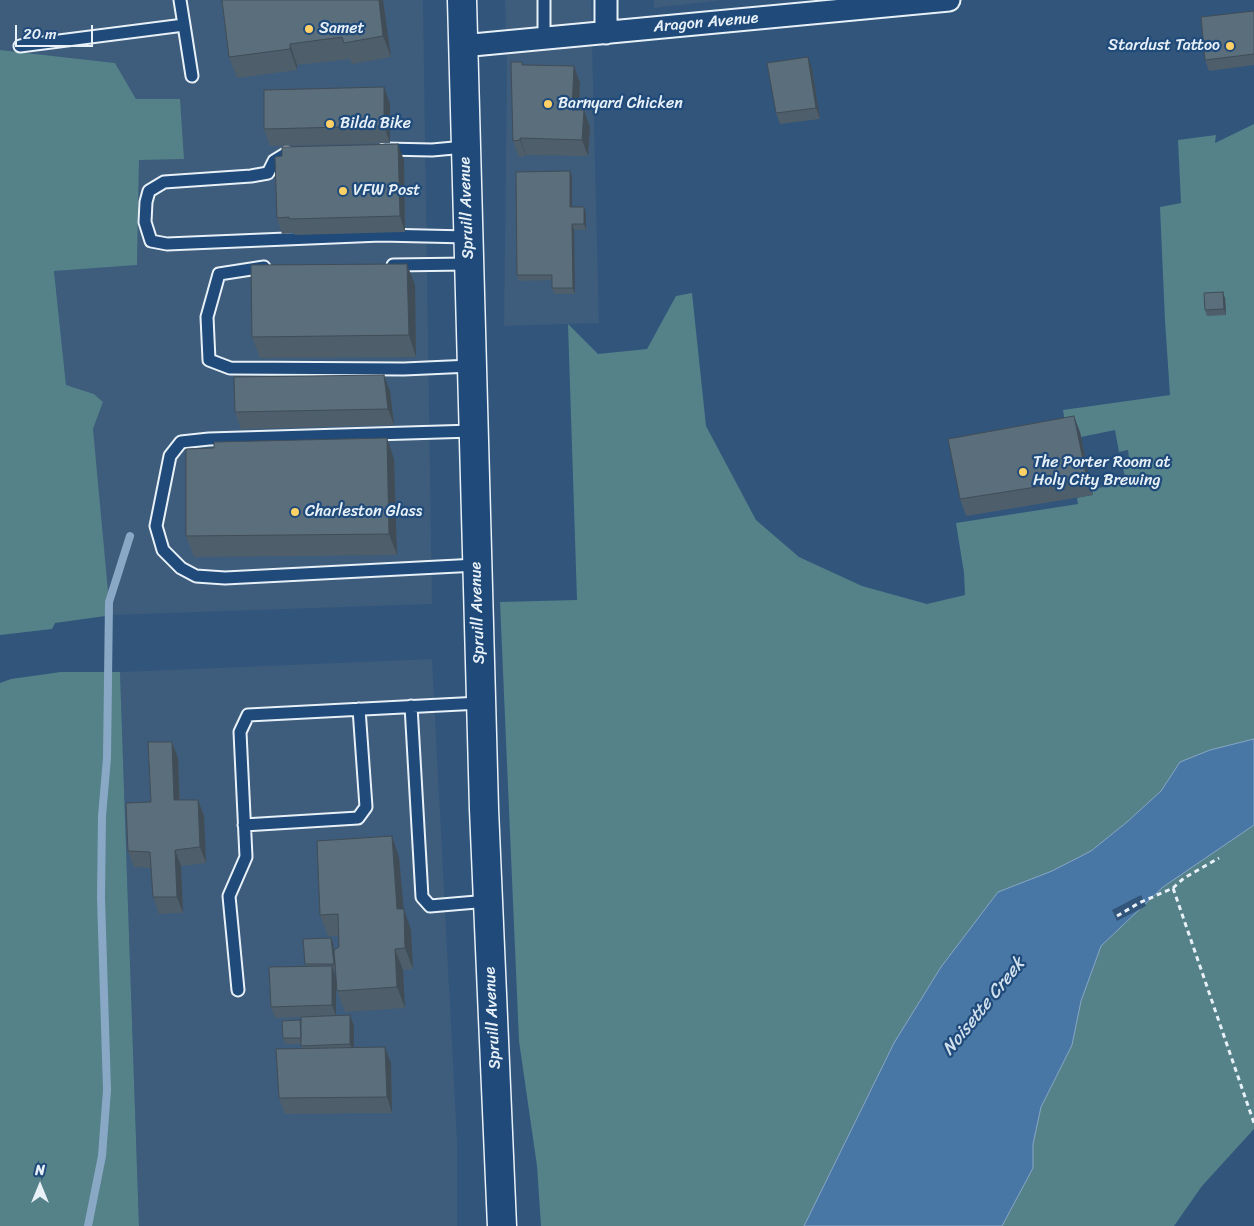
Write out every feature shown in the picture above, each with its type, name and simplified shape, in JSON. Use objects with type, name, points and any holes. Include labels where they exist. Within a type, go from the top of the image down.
[{"type":"street","name":"Spruill Avenue","points":[[462,0],[480,703],[502,1226]]},
{"type":"street","points":[[606,0],[606,33]]},
{"type":"street","name":"Aragon Avenue","points":[[462,46],[949,0]]},
{"type":"lane","points":[[180,0],[192,76]]},
{"type":"lane","points":[[544,0],[544,39]]},
{"type":"lane","points":[[20,46],[184,25]]},
{"type":"lane","points":[[378,149],[432,150],[465,147]]},
{"type":"lane","points":[[301,150],[291,151],[274,161],[268,173],[251,176],[164,182],[149,191],[146,202],[145,222],[152,241],[167,244],[381,235],[468,251]]},
{"type":"lane","points":[[383,265],[468,251]]},
{"type":"lane","points":[[279,266],[219,274],[207,317],[209,360],[230,368],[471,366]]},
{"type":"lane","points":[[473,431],[209,439],[181,442],[170,456],[156,526],[163,550],[181,568],[196,576],[224,578],[477,564]]},
{"type":"lane","points":[[238,990],[229,896],[246,857],[240,732],[248,716],[480,703]]},
{"type":"lane","points":[[411,706],[422,897],[430,906],[488,901]]},
{"type":"lane","points":[[244,825],[358,818],[366,807],[359,710]]},
{"type":"path","points":[[1117,916],[1139,903],[1173,888],[1184,878],[1219,858]]},
{"type":"path","points":[[1173,888],[1254,1123]]},
{"type":"shaded area","points":[[0,0],[423,0],[432,604],[113,615],[102,566],[93,429],[103,402],[94,394],[66,385],[54,270],[137,265],[139,160],[180,99],[136,99],[115,63],[0,50]]},
{"type":"shaded area","points":[[505,0],[591,0],[599,323],[504,326],[507,66]]},
{"type":"shaded area","points":[[654,0],[724,0],[654,8]]},
{"type":"shaded area","points":[[432,659],[457,1139],[457,1226],[139,1226],[120,672]]},
{"type":"green space","points":[[0,50],[115,63],[136,99],[180,99],[184,159],[139,160],[137,265],[54,271],[66,385],[94,394],[103,402],[93,429],[109,602],[113,615],[55,623],[52,629],[0,635]]},
{"type":"green space","points":[[1254,124],[1254,739],[1210,750],[1180,762],[1161,791],[1091,851],[1052,871],[998,892],[941,967],[894,1043],[804,1226],[541,1226],[537,1166],[519,1041],[500,602],[577,600],[568,324],[598,354],[647,349],[676,296],[692,293],[706,426],[756,520],[799,557],[862,586],[927,604],[965,595],[964,573],[956,523],[1078,504],[1077,498],[1092,495],[1092,489],[1126,483],[1122,461],[1129,458],[1128,450],[1119,452],[1115,430],[1081,437],[1067,435],[1063,410],[1170,395],[1160,207],[1181,203],[1178,140],[1216,135],[1215,143]]},
{"type":"green space","points":[[61,672],[120,672],[139,1226],[0,1226],[0,683],[11,679]]},
{"type":"green space","points":[[1254,825],[1254,1129],[1202,1186],[1174,1226],[1002,1226],[1033,1168],[1033,1144],[1041,1107],[1072,1045],[1081,1001],[1101,946],[1163,887]]},
{"type":"water","name":"Noisette Creek","points":[[1254,739],[1254,825],[1163,887],[1101,946],[1081,1001],[1072,1045],[1041,1107],[1033,1144],[1033,1168],[1002,1226],[804,1226],[894,1043],[941,967],[998,892],[1052,871],[1091,851],[1161,791],[1180,762],[1210,750]]},
{"type":"pier","points":[[1141,895],[1146,906],[1117,921],[1112,910]]},
{"type":"building","name":"Samet","points":[[222,0],[379,0],[383,36],[344,43],[342,37],[290,44],[290,49],[229,57]]},
{"type":"building","name":"Stardust Tattoo","points":[[1254,11],[1254,54],[1205,60],[1201,17]]},
{"type":"building","points":[[808,57],[816,108],[776,113],[767,63]]},
{"type":"building","name":"Barnyard Chicken","points":[[511,62],[522,62],[522,65],[574,66],[572,110],[584,110],[582,140],[520,138],[520,140],[513,141]]},
{"type":"building","points":[[384,87],[384,126],[264,129],[264,90]]},
{"type":"building","name":"VFW Post","points":[[398,144],[400,216],[277,218],[275,157],[282,156],[282,147]]},
{"type":"building","points":[[570,171],[570,207],[584,207],[584,224],[572,224],[573,288],[552,288],[552,275],[517,275],[516,172]]},
{"type":"building","points":[[407,264],[409,335],[252,337],[251,265]]},
{"type":"building","points":[[1223,292],[1224,309],[1205,310],[1204,293]]},
{"type":"building","points":[[384,375],[388,409],[235,412],[234,377]]},
{"type":"building","name":"The Porter Room at Holy City Brewing","points":[[1074,416],[1087,479],[960,499],[948,439]]},
{"type":"building","name":"Charleston Glass","points":[[387,438],[389,534],[186,536],[186,449],[214,448],[214,442]]},
{"type":"building","points":[[148,742],[172,742],[174,800],[198,800],[200,847],[175,850],[177,897],[153,897],[150,852],[128,851],[126,803],[151,802]]},
{"type":"building","points":[[392,836],[397,909],[404,909],[405,948],[395,949],[397,987],[337,991],[334,950],[339,947],[338,914],[320,915],[317,841]]},
{"type":"building","points":[[331,938],[334,964],[305,964],[303,939]]},
{"type":"building","points":[[332,966],[332,1005],[271,1007],[269,967]]},
{"type":"building","points":[[350,1015],[350,1044],[301,1046],[301,1017]]},
{"type":"building","points":[[300,1020],[301,1038],[283,1038],[282,1021]]},
{"type":"building","points":[[385,1047],[387,1097],[279,1098],[276,1049]]},
{"type":"waterway","points":[[88,1226],[102,1156],[107,1090],[101,898],[102,816],[107,758],[109,602],[130,536]]},
{"type":"place","name":"Samet","points":[[309,29]]},
{"type":"place","name":"Stardust Tattoo","points":[[1230,46]]},
{"type":"place","name":"Barnyard Chicken","points":[[548,104]]},
{"type":"place","name":"Bilda Bike","points":[[330,124]]},
{"type":"place","name":"VFW Post","points":[[343,191]]},
{"type":"place","name":"The Porter Room at Holy City Brewing","points":[[1023,472]]},
{"type":"place","name":"Charleston Glass","points":[[295,512]]}]
